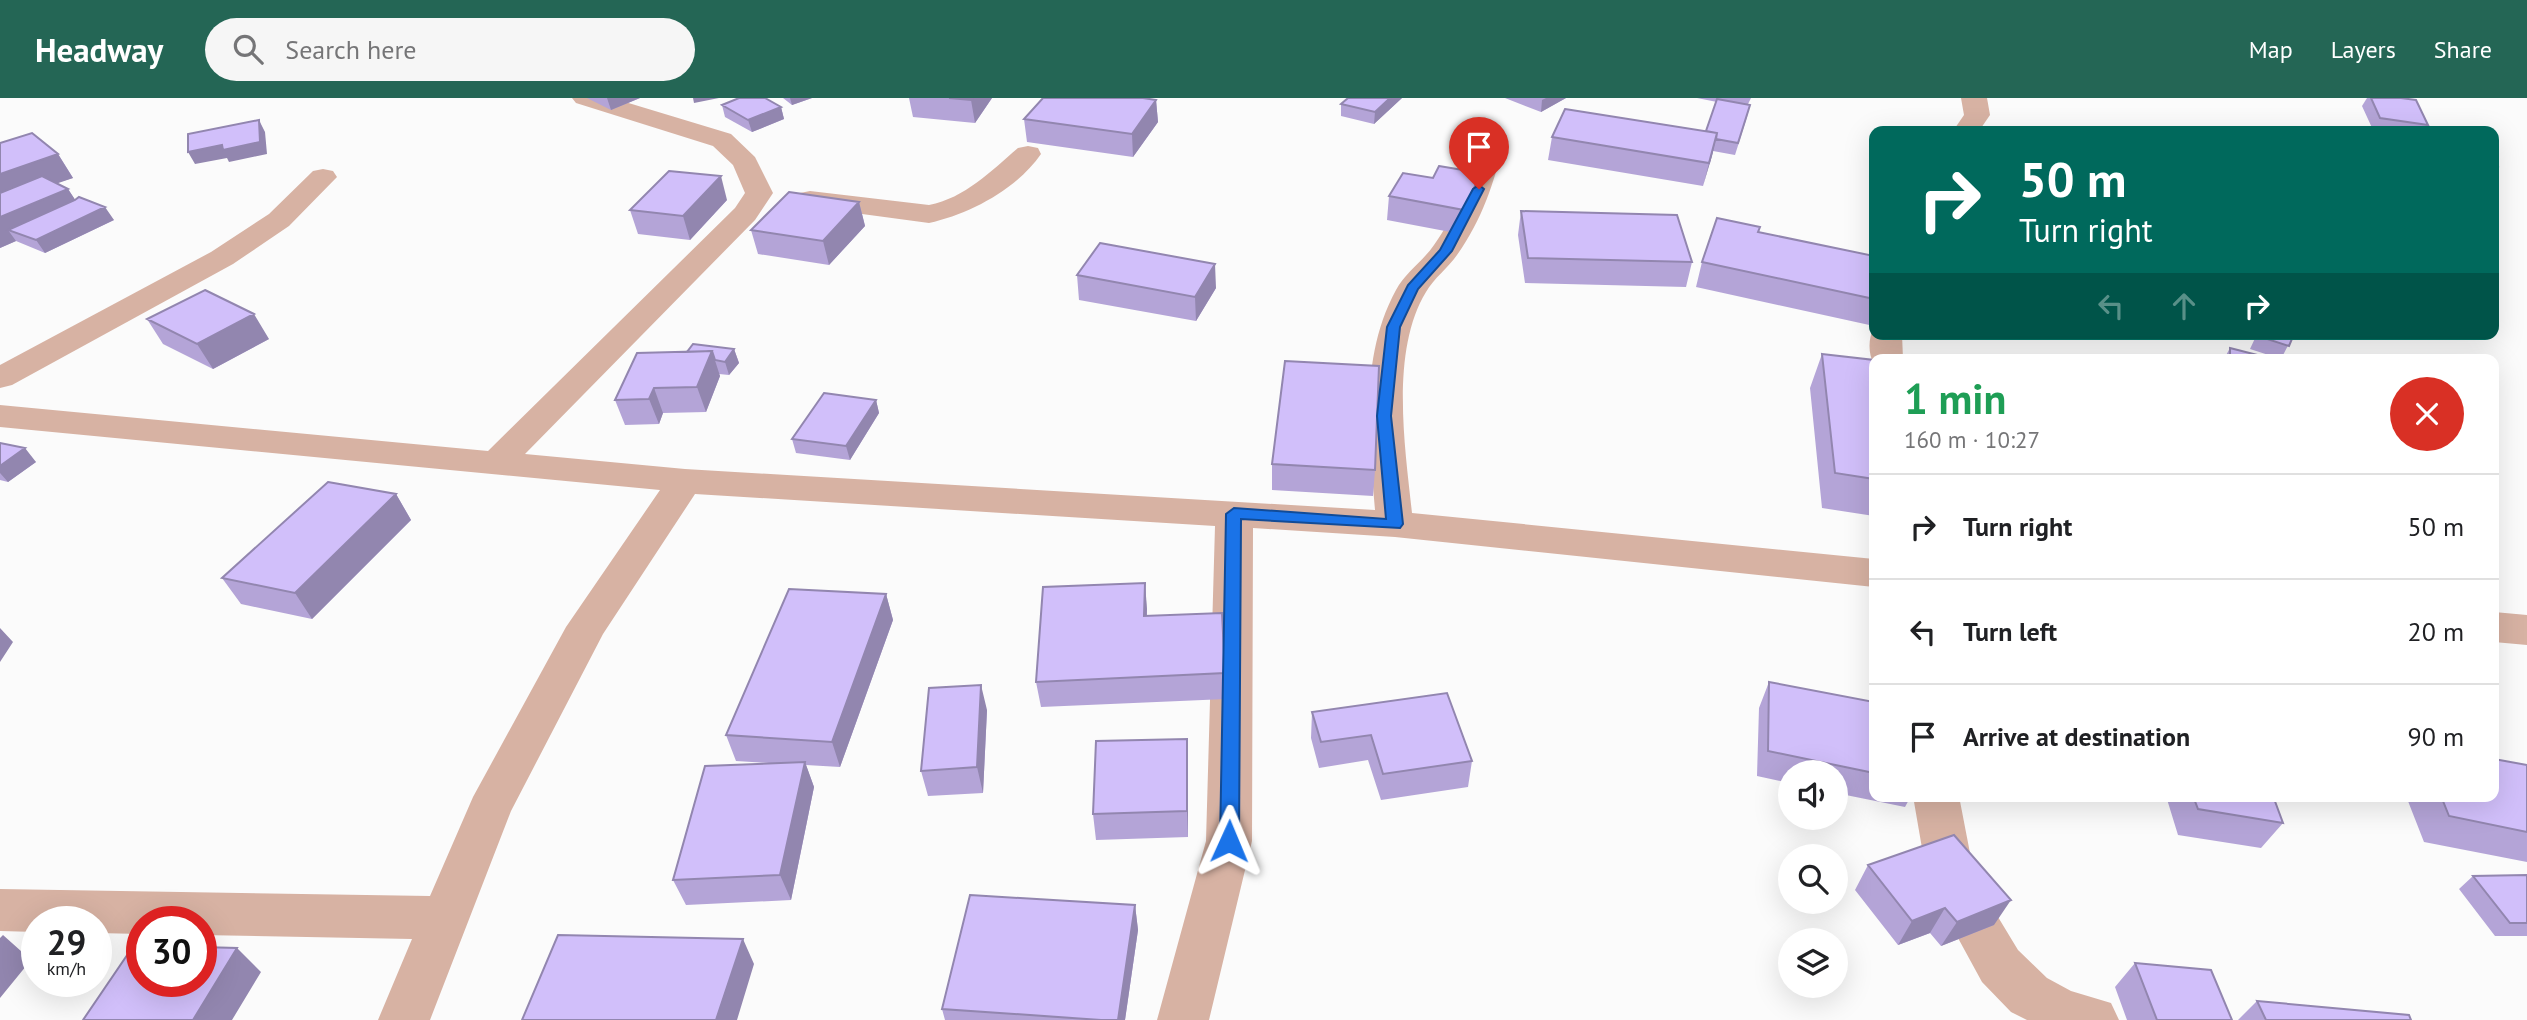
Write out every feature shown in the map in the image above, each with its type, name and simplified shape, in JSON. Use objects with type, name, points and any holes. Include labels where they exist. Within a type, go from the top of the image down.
[{"type":"street","points":[[585,98],[722,140],[739,153],[751,169],[759,193]]},
{"type":"street","points":[[1970,126],[1978,115],[1974,98]]},
{"type":"street","points":[[1395,524],[1384,416],[1394,327],[1412,288],[1446,251],[1464,220],[1479,189],[1491,142]]},
{"type":"street","points":[[759,193],[929,214],[948,212],[969,203],[1028,154]]},
{"type":"street","points":[[0,379],[222,258],[279,220],[323,177]]},
{"type":"street","points":[[496,464],[745,214],[759,193]]},
{"type":"street","points":[[0,416],[685,481],[1395,524],[1867,566]]},
{"type":"street","points":[[21,447],[53,421]]},
{"type":"street","points":[[404,1020],[489,810],[586,627],[685,481]]},
{"type":"street","points":[[1183,1020],[1229,841],[1234,514]]},
{"type":"street","points":[[2499,627],[2527,630]]},
{"type":"street","points":[[1937,802],[1952,883],[2000,966],[2029,995],[2063,1013],[2093,1020]]},
{"type":"street","points":[[0,910],[445,919]]},
{"type":"building","points":[[739,98],[765,98],[781,107],[748,120],[722,105]]},
{"type":"building","points":[[1043,98],[1156,100],[1132,134],[1024,119]]},
{"type":"building","points":[[1348,98],[1390,98],[1375,112],[1341,104]]},
{"type":"building","points":[[2371,98],[2416,100],[2428,125],[2380,118]]},
{"type":"building","points":[[1717,99],[1750,105],[1738,143],[1716,139],[1717,133],[1706,131]]},
{"type":"building","points":[[1565,109],[1717,133],[1709,163],[1552,137]]},
{"type":"building","points":[[259,120],[260,142],[223,150],[222,145],[188,152],[188,134]]},
{"type":"building","points":[[32,133],[58,154],[0,174],[0,143]]},
{"type":"building","points":[[1439,166],[1481,173],[1464,210],[1389,196],[1403,173],[1433,178]]},
{"type":"building","points":[[669,171],[721,176],[683,216],[630,210]]},
{"type":"building","points":[[42,176],[68,189],[0,217],[0,193]]},
{"type":"building","points":[[789,192],[859,202],[823,241],[751,230]]},
{"type":"building","points":[[79,197],[105,207],[36,240],[8,230],[75,200]]},
{"type":"building","points":[[1521,211],[1677,215],[1692,262],[1528,258]]},
{"type":"building","points":[[1717,218],[1760,227],[1758,232],[1869,255],[1869,298],[1702,262]]},
{"type":"building","points":[[1100,243],[1215,264],[1195,297],[1077,275]]},
{"type":"building","points":[[205,290],[254,314],[197,344],[147,319]]},
{"type":"building","points":[[2270,340],[2292,340],[2289,346]]},
{"type":"building","points":[[693,344],[734,349],[725,362],[715,360],[712,351],[687,352]]},
{"type":"building","points":[[2230,348],[2253,354],[2230,354]]},
{"type":"building","points":[[712,351],[697,387],[654,388],[649,399],[615,400],[637,353]]},
{"type":"building","points":[[1822,354],[1869,359],[1869,478],[1835,473]]},
{"type":"building","points":[[1285,361],[1379,366],[1375,470],[1272,464]]},
{"type":"building","points":[[824,393],[876,400],[846,446],[792,439]]},
{"type":"building","points":[[0,443],[25,448],[0,466]]},
{"type":"building","points":[[328,482],[396,494],[295,593],[222,578]]},
{"type":"building","points":[[1145,583],[1144,616],[1222,613],[1225,673],[1036,682],[1043,587]]},
{"type":"building","points":[[789,589],[886,594],[832,742],[726,735]]},
{"type":"building","points":[[1769,682],[1869,701],[1869,772],[1848,768],[1848,760],[1811,760],[1768,751]]},
{"type":"building","points":[[981,685],[977,767],[921,771],[929,688]]},
{"type":"building","points":[[1447,693],[1472,761],[1383,774],[1371,735],[1321,742],[1312,712]]},
{"type":"building","points":[[1187,739],[1187,811],[1093,814],[1096,741]]},
{"type":"building","points":[[2499,760],[2527,765],[2527,832],[2449,816],[2443,802],[2499,802]]},
{"type":"building","points":[[805,762],[780,875],[673,880],[705,766]]},
{"type":"building","points":[[2195,802],[2275,802],[2283,823],[2198,809]]},
{"type":"building","points":[[1954,835],[2011,900],[1957,922],[1945,908],[1912,921],[1868,865]]},
{"type":"building","points":[[2527,875],[2527,923],[2510,923],[2473,876]]},
{"type":"building","points":[[970,895],[1135,905],[1118,1020],[942,1009]]},
{"type":"building","points":[[558,935],[743,939],[716,1020],[522,1020]]},
{"type":"building","points":[[217,947],[237,948],[217,981]]},
{"type":"building","points":[[126,957],[126,997],[207,997],[193,1020],[83,1020],[99,997],[112,997],[112,977]]},
{"type":"building","points":[[2135,963],[2211,970],[2232,1020],[2157,1020]]},
{"type":"building","points":[[2257,1001],[2409,1015],[2411,1020],[2266,1020]]},
{"type":"route","points":[[1229,841],[1234,514],[1395,524],[1384,416],[1394,327],[1412,288],[1446,251],[1479,189]]}]
